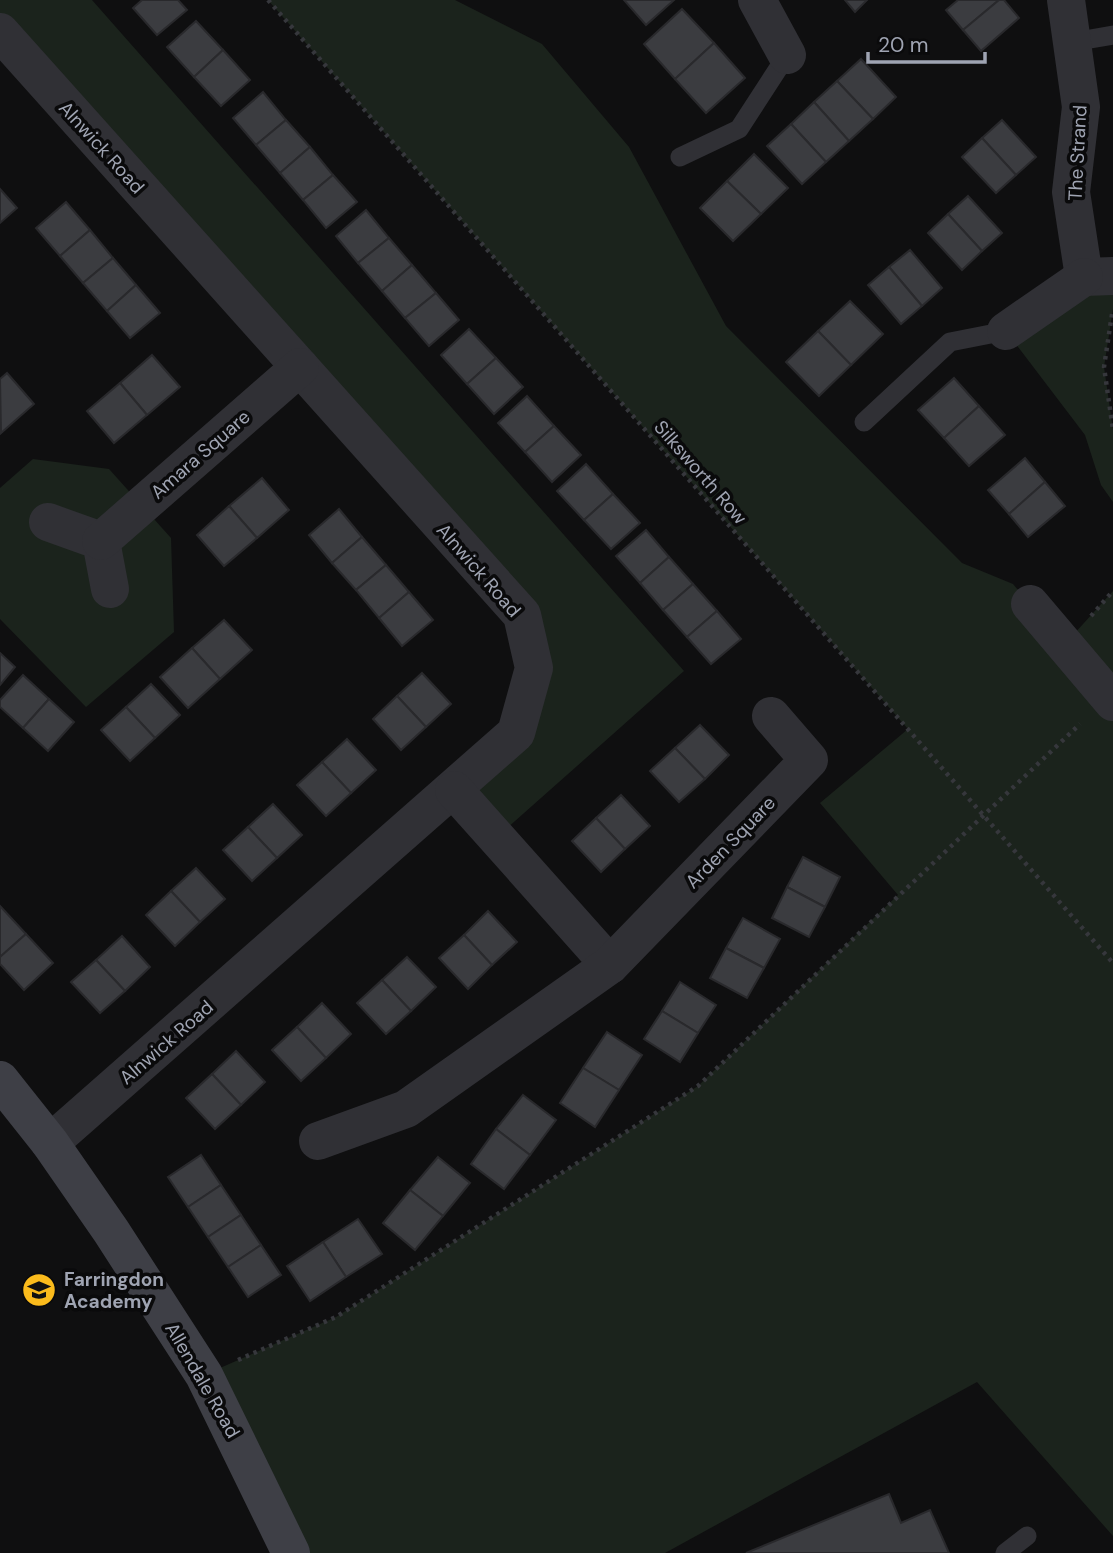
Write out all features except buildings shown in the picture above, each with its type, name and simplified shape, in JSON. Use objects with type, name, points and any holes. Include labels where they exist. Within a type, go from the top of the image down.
[{"type":"street","points":[[757,0],[787,55]]},
{"type":"street","name":"The Strand","points":[[1066,0],[1081,107],[1071,192],[1098,276]]},
{"type":"street","name":"Alnwick Road","points":[[6,51],[299,367],[522,615],[534,668],[516,733],[50,1143]]},
{"type":"street","points":[[1006,331],[1098,276]]},
{"type":"street","name":"Amara Square","points":[[101,541],[299,367]]},
{"type":"street","points":[[48,522],[101,541],[110,589]]},
{"type":"street","points":[[1030,604],[1111,700]]},
{"type":"street","name":"Arden Square","points":[[318,1141],[406,1109],[610,965],[809,760],[771,716]]},
{"type":"street","points":[[454,790],[610,965]]},
{"type":"street","name":"Allendale Road","points":[[0,1080],[50,1143],[204,1375],[291,1553]]},
{"type":"lane","points":[[1073,42],[1113,35]]},
{"type":"lane","points":[[680,157],[740,130],[787,55]]},
{"type":"lane","points":[[864,422],[950,342],[1006,331]]},
{"type":"lane","points":[[1005,1553],[1027,1536]]},
{"type":"path","name":"Silksworth Row","points":[[268,0],[1113,963]]},
{"type":"path","points":[[1113,309],[1104,367],[1113,430]]},
{"type":"path","points":[[204,1375],[336,1317],[698,1086],[981,815],[1111,700]]},
{"type":"shaded area","points":[[0,0],[92,0],[684,671],[496,838],[454,790],[516,733],[521,615],[0,32]]},
{"type":"shaded area","points":[[268,0],[455,0],[542,44],[629,147],[726,326],[962,563],[1013,584],[1064,645],[1113,591],[1113,1536],[977,1382],[665,1553],[291,1553],[204,1375],[336,1317],[698,1086],[898,895],[820,803],[908,729]]},
{"type":"shaded area","points":[[1113,276],[1113,309],[1104,367],[1113,430],[1113,502],[1101,485],[1085,435],[1006,331]]},
{"type":"shaded area","points":[[33,459],[109,469],[171,538],[174,632],[86,707],[0,619],[0,488]]},
{"type":"place","name":"Farringdon Academy","points":[[39,1290]]}]
